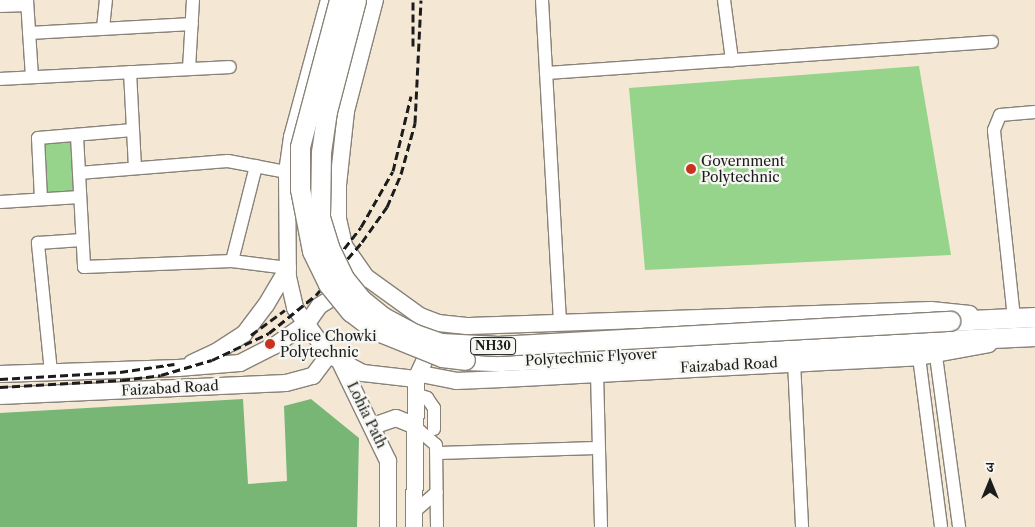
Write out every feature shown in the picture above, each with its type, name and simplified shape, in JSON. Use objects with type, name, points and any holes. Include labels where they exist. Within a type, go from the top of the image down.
[{"type":"highway","name":"Polytechnic Flyover","points":[[339,0],[300,147],[300,189],[312,252],[328,284],[350,312],[375,330],[402,344],[442,357],[500,361],[951,330],[1014,318]]},
{"type":"highway","name":"Polytechnic Flyover","points":[[356,0],[327,111],[321,152],[320,217],[328,247],[344,278],[362,300],[384,317],[416,334],[441,343],[498,346],[951,330],[1028,336]]},
{"type":"highway","name":"NH30","points":[[1014,318],[1035,317]]},
{"type":"main road","name":"Lohia Path","points":[[329,0],[292,137],[287,172],[288,268],[295,308],[308,322],[316,340],[335,359],[373,426],[388,460],[388,527]]},
{"type":"main road","points":[[375,0],[342,137],[338,185],[341,232],[344,246],[366,277],[396,301],[438,323],[470,326],[931,310],[1014,318]]},
{"type":"main road","points":[[287,237],[304,242],[334,237],[341,232]]},
{"type":"main road","points":[[178,368],[216,352],[244,334],[266,305],[288,268]]},
{"type":"main road","name":"Faizabad Road","points":[[0,374],[178,368],[240,363],[274,346],[308,322],[319,306],[366,277]]},
{"type":"main road","points":[[414,520],[413,425],[417,382],[438,323]]},
{"type":"main road","points":[[460,380],[461,356],[470,326]]},
{"type":"main road","name":"Faizabad Road","points":[[0,396],[286,383],[313,376],[335,359],[363,373],[417,382],[936,356],[1028,336]]},
{"type":"main road","points":[[373,426],[396,418],[413,425]]},
{"type":"street","points":[[103,28],[106,0]]},
{"type":"street","points":[[189,69],[193,0]]},
{"type":"street","points":[[542,0],[560,323]]},
{"type":"street","points":[[724,0],[732,60]]},
{"type":"street","points":[[0,6],[27,2],[32,77]]},
{"type":"street","points":[[29,33],[192,24]]},
{"type":"street","points":[[546,73],[992,42]]},
{"type":"street","points":[[0,79],[230,67]]},
{"type":"street","points":[[130,72],[135,168]]},
{"type":"street","points":[[1014,318],[994,130],[1000,115],[1035,112]]},
{"type":"street","points":[[41,199],[38,138],[133,130]]},
{"type":"street","points":[[77,136],[84,267],[232,261],[288,268]]},
{"type":"street","points":[[79,173],[228,161],[287,172]]},
{"type":"street","points":[[232,261],[256,166]]},
{"type":"street","points":[[0,202],[80,197]]},
{"type":"street","points":[[51,372],[38,242],[82,240]]},
{"type":"street","points":[[936,356],[959,527]]},
{"type":"street","points":[[919,357],[941,527]]},
{"type":"street","points":[[794,362],[802,527]]},
{"type":"street","points":[[597,373],[600,527]]},
{"type":"street","points":[[417,382],[434,408],[434,429]]},
{"type":"street","points":[[413,425],[436,445],[437,527]]},
{"type":"street","points":[[437,453],[598,448]]},
{"type":"street","points":[[932,461],[950,459]]},
{"type":"street","points":[[414,520],[437,492]]},
{"type":"street","points":[[414,520],[437,513]]},
{"type":"green space","points":[[919,66],[951,255],[645,270],[629,88]]},
{"type":"green space","points":[[74,140],[77,193],[45,195],[42,142]]},
{"type":"green space","points":[[243,399],[248,484],[287,481],[284,406],[311,399],[359,438],[357,527],[0,527],[0,413]]},
{"type":"railway","points":[[413,0],[413,46]]},
{"type":"railway","points":[[0,387],[122,380],[161,375],[212,360],[269,333],[316,295],[362,242],[387,207],[401,174],[415,123],[421,0]]},
{"type":"railway","points":[[322,277],[361,227],[393,171],[411,96]]},
{"type":"railway","points":[[251,335],[285,310]]},
{"type":"railway","points":[[0,379],[120,372],[174,364]]},
{"type":"place","name":"Government Polytechnic","points":[[691,169]]},
{"type":"place","name":"Police Chowki Polytechnic","points":[[270,344]]}]
